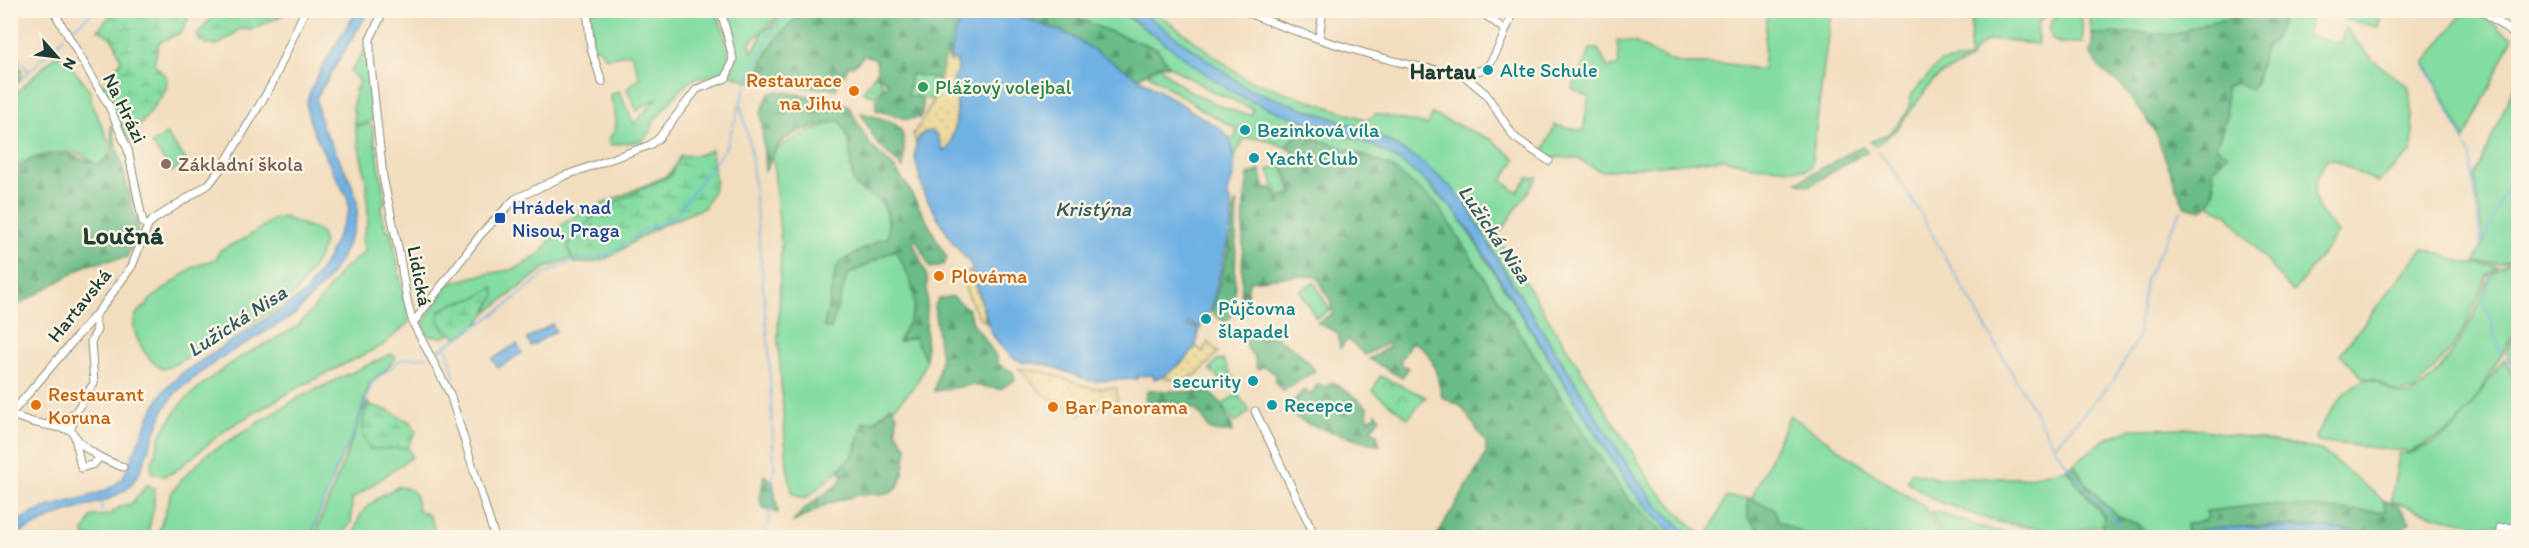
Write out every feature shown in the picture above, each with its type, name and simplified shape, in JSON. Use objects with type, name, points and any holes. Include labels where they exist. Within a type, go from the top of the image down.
[{"type":"main road","points":[[2482,10],[2518,37]]},
{"type":"street","name":"Na Hrázi","points":[[53,10],[109,106],[128,150],[143,223],[148,226]]},
{"type":"street","points":[[148,226],[209,184],[225,163],[272,84],[305,10]]},
{"type":"street","name":"Lidická","points":[[384,10],[370,39],[371,68],[383,177],[413,323],[457,414],[495,537]]},
{"type":"street","points":[[586,10],[591,49],[602,82]]},
{"type":"street","points":[[413,323],[481,234],[515,199],[564,176],[650,145],[659,138],[697,89],[726,78],[733,59],[721,10]]},
{"type":"street","points":[[1242,10],[1319,38],[1416,67],[1461,73],[1481,70]]},
{"type":"street","points":[[1319,38],[1323,10]]},
{"type":"street","points":[[1479,10],[1505,30]]},
{"type":"street","points":[[1477,85],[1481,70],[1491,61],[1513,10]]},
{"type":"street","points":[[1461,73],[1486,94],[1514,137],[1549,161]]},
{"type":"street","name":"Hartavská","points":[[10,415],[94,316],[132,266],[148,226]]},
{"type":"street","points":[[94,316],[97,330],[92,342],[94,383],[75,413],[73,434],[81,468],[94,464],[99,458]]},
{"type":"street","points":[[79,333],[92,342]]},
{"type":"street","points":[[1255,411],[1316,537]]},
{"type":"street","points":[[45,425],[75,413]]},
{"type":"street","points":[[10,415],[73,434],[99,458],[123,467]]},
{"type":"street","points":[[2500,528],[2518,527]]},
{"type":"green space","points":[[114,11],[191,11],[181,33],[159,42],[154,64],[167,78],[166,90],[128,142],[102,86],[121,61],[114,42],[108,35],[98,30]]},
{"type":"green space","points":[[218,11],[291,11],[251,30],[239,29],[221,43],[211,45],[199,40],[197,34]]},
{"type":"green space","points":[[590,11],[716,11],[727,42],[726,66],[722,73],[694,79],[681,89],[654,121],[651,131],[641,141],[610,145],[608,140],[615,129],[616,119],[610,95],[619,91],[634,124],[658,97],[637,111],[627,89],[640,77],[631,53],[606,58],[599,48],[593,48]]},
{"type":"green space","points":[[724,11],[784,11],[762,31],[770,28],[786,11],[804,11],[775,41],[763,60],[757,79],[752,82],[731,75],[737,59]],"holes":[[[762,31],[760,39],[752,52],[749,43]]]},
{"type":"green space","points":[[804,11],[971,11],[962,20],[950,61],[946,56],[939,79],[911,74],[908,95],[921,98],[923,105],[921,118],[906,119],[876,110],[876,99],[888,84],[878,74],[876,59],[865,55],[853,66],[849,65],[836,89],[776,85],[757,79],[759,69],[769,50],[789,25]]},
{"type":"green space","points":[[1006,11],[1062,11],[1157,49],[1169,66],[1158,65],[1138,78],[1068,34]]},
{"type":"green space","points":[[1062,11],[1119,11],[1243,97],[1374,145],[1410,167],[1456,212],[1625,480],[1648,509],[1676,537],[1668,537],[1629,500],[1614,480],[1437,204],[1391,167],[1300,133],[1285,147],[1262,138],[1244,139],[1234,158],[1230,139],[1235,138],[1237,129],[1206,112],[1148,74],[1160,66],[1177,82],[1215,104],[1251,115],[1253,109],[1212,91],[1169,66],[1157,48],[1103,29]]},
{"type":"green space","points":[[1140,11],[1154,11],[1246,79],[1367,120],[1376,114],[1428,125],[1432,114],[1492,140],[1516,159],[1502,181],[1517,192],[1528,178],[1538,177],[1497,237],[1653,485],[1690,525],[1706,537],[1691,537],[1656,504],[1629,468],[1469,210],[1453,189],[1418,159],[1372,132],[1248,89]]},
{"type":"green space","points":[[1767,11],[1831,11],[1811,167],[1806,170],[1752,166],[1723,159],[1600,171],[1578,159],[1559,157],[1551,159],[1543,152],[1555,125],[1583,131],[1589,97],[1572,89],[1590,49],[1598,49],[1608,68],[1619,65],[1617,40],[1634,42],[1668,60],[1685,64],[1729,64],[1763,70]]},
{"type":"green space","points":[[1972,11],[2056,11],[2038,23],[2038,44],[2008,40],[1990,41],[1982,44],[1970,60],[1941,74],[1931,83],[1898,128],[1875,146],[1870,142],[1890,133],[1907,113],[1912,94],[1940,62],[1969,59]]},
{"type":"green space","points":[[2064,11],[2081,11],[2083,43],[2059,43],[2053,40],[2050,31],[2051,23]]},
{"type":"green space","points":[[2089,11],[2274,11],[2205,23],[2174,35],[2092,34]]},
{"type":"green space","points":[[2349,11],[2382,11],[2378,27],[2346,20]]},
{"type":"green space","points":[[2274,12],[2304,12],[2311,18],[2283,19],[2273,42],[2265,47],[2256,83],[2251,90],[2237,82],[2225,88],[2227,116],[2216,146],[2228,154],[2213,169],[2214,191],[2207,206],[2202,210],[2184,206],[2154,129],[2123,87],[2100,68],[2090,52],[2093,44],[2092,34],[2174,35],[2205,23]]},
{"type":"green space","points":[[2479,13],[2499,27],[2498,29],[2513,37],[2465,139],[2425,63],[2461,15]]},
{"type":"green space","points":[[2283,18],[2311,18],[2307,36],[2341,43],[2345,28],[2374,61],[2409,87],[2413,129],[2412,152],[2377,183],[2335,160],[2327,159],[2316,181],[2315,198],[2322,214],[2338,233],[2293,292],[2227,214],[2210,205],[2215,190],[2213,169],[2216,146],[2227,116],[2225,88],[2237,82],[2251,89],[2256,83],[2265,46],[2273,42]]},
{"type":"green space","points":[[366,48],[372,121],[355,125],[353,106],[355,91],[360,81],[350,72]]},
{"type":"green space","points":[[10,53],[22,71],[20,78],[11,87]]},
{"type":"green space","points":[[60,56],[66,59],[89,90],[92,106],[108,140],[108,156],[104,162],[96,165],[80,154],[54,153],[25,161],[11,169],[11,98],[54,57]]},
{"type":"green space","points":[[876,73],[884,86],[875,96],[863,92]]},
{"type":"green space","name":"Plážový volejbal","points":[[911,74],[939,79],[935,100],[907,95]]},
{"type":"green space","points":[[2518,77],[2518,257],[2499,263],[2475,263],[2483,243],[2475,176]]},
{"type":"green space","points":[[778,91],[834,100],[848,105],[870,145],[893,166],[908,187],[947,258],[944,264],[930,268],[916,239],[913,242],[927,277],[926,360],[914,337],[898,342],[914,308],[914,294],[902,262],[894,250],[847,275],[831,329],[824,327],[836,269],[840,262],[881,239],[888,238],[889,217],[878,199],[857,188],[853,180],[849,140],[840,120],[789,137],[776,149],[765,171],[761,112],[769,94]]},
{"type":"green space","points":[[861,113],[894,123],[899,128],[904,142],[903,168],[876,142]]},
{"type":"green space","points":[[840,120],[849,141],[853,179],[856,186],[874,197],[885,209],[888,238],[881,239],[840,263],[836,269],[824,327],[831,329],[847,275],[894,250],[909,277],[914,293],[912,316],[899,342],[914,337],[926,360],[918,381],[909,392],[893,409],[891,406],[858,436],[856,451],[840,469],[805,499],[792,493],[787,465],[778,340],[781,245],[773,157],[774,152],[789,142]]},
{"type":"green space","points":[[111,124],[139,230],[127,257],[87,265],[11,309],[11,171],[34,158],[69,154],[99,165],[112,153]]},
{"type":"green space","points":[[372,125],[385,200],[381,210],[386,229],[391,231],[409,322],[383,345],[297,388],[228,428],[174,472],[164,476],[152,473],[151,466],[162,432],[181,404],[199,387],[237,359],[297,327],[342,270],[365,252],[362,239],[368,221],[367,186],[355,127]]},
{"type":"green space","points":[[1299,133],[1391,167],[1437,204],[1614,480],[1629,500],[1668,537],[1436,537],[1486,455],[1486,443],[1462,407],[1442,397],[1434,365],[1426,352],[1413,342],[1409,345],[1400,363],[1408,368],[1402,378],[1369,359],[1390,346],[1387,343],[1365,355],[1348,339],[1340,348],[1338,333],[1317,323],[1332,314],[1331,302],[1317,277],[1296,276],[1249,281],[1246,307],[1241,312],[1244,206],[1248,175],[1260,170],[1265,189],[1272,188],[1279,200],[1294,194],[1283,164],[1293,161],[1293,150],[1285,147]]},
{"type":"green space","points":[[166,134],[186,160],[172,172],[152,144]]},
{"type":"green space","points":[[1862,146],[1868,151],[1809,186],[1797,182]]},
{"type":"green space","points":[[711,150],[716,184],[705,207],[653,230],[600,261],[574,263],[568,248],[572,237],[593,217],[622,199],[670,176],[680,156],[698,155]]},
{"type":"green space","points":[[694,157],[575,257],[545,268],[474,322],[444,337],[429,336],[424,330],[424,321],[449,284],[476,276],[515,269],[541,252],[562,225],[575,216],[666,176],[681,162]]},
{"type":"green space","points":[[1281,165],[1292,193],[1279,198],[1268,170]]},
{"type":"green space","points":[[1235,203],[1237,204],[1234,313],[1225,322],[1212,313],[1232,235]]},
{"type":"green space","points":[[283,217],[320,231],[324,242],[317,261],[296,293],[268,313],[171,366],[163,369],[148,357],[134,328],[139,311],[192,268],[217,258],[220,250],[244,239],[274,219]]},
{"type":"green space","points":[[2423,248],[2465,263],[2497,266],[2486,278],[2464,330],[2452,348],[2415,390],[2398,393],[2372,379],[2363,378],[2340,354]]},
{"type":"green space","points":[[2518,260],[2518,327],[2471,406],[2455,426],[2410,452],[2317,441],[2315,437],[2324,422],[2354,385],[2370,380],[2405,395],[2412,394],[2427,383],[2443,365],[2464,333],[2492,275],[2501,266]]},
{"type":"green space","points":[[1314,282],[1330,310],[1316,318],[1300,291]]},
{"type":"green space","points":[[493,287],[495,295],[492,302],[481,320],[471,330],[459,337],[440,324],[440,310],[455,303],[476,298]]},
{"type":"green space","points":[[952,296],[968,309],[973,323],[996,356],[998,364],[1013,372],[1015,380],[1000,389],[971,385],[934,391],[941,360],[934,306],[939,299]]},
{"type":"green space","points":[[1245,327],[1284,342],[1301,354],[1315,371],[1283,391],[1275,383],[1276,374],[1263,366],[1259,369],[1256,367],[1255,358],[1246,347]]},
{"type":"green space","points":[[2518,331],[2518,376],[2506,353]]},
{"type":"green space","points":[[391,354],[396,357],[386,370],[370,382],[355,431],[339,463],[312,533],[306,538],[157,537],[171,494],[181,480],[206,455],[300,397]]},
{"type":"green space","points":[[2504,359],[2518,387],[2518,525],[2470,523],[2422,512],[2391,501],[2399,455],[2432,444],[2455,428]]},
{"type":"green space","points":[[1217,360],[1223,360],[1238,386],[1237,390],[1229,388],[1210,370]]},
{"type":"green space","points":[[1380,376],[1426,397],[1408,418],[1373,391]]},
{"type":"green space","points":[[1332,382],[1368,408],[1369,419],[1375,417],[1376,413],[1380,418],[1371,429],[1377,434],[1380,446],[1310,425],[1284,410],[1304,390],[1311,395],[1318,384],[1326,387]]},
{"type":"green space","points":[[1149,390],[1211,393],[1220,402],[1233,428],[1232,432],[1220,432],[1209,428],[1199,413],[1186,405],[1145,401]]},
{"type":"green space","points":[[1237,394],[1250,411],[1235,423],[1222,405]]},
{"type":"green space","points":[[367,402],[399,425],[412,457],[352,499],[351,523],[339,537],[314,537]]},
{"type":"green space","points":[[367,406],[385,409],[411,422],[416,432],[407,448],[370,449],[363,433]]},
{"type":"green space","points":[[891,406],[897,415],[896,431],[907,448],[903,474],[898,487],[891,493],[859,495],[829,503],[792,523],[805,508],[838,484],[842,477],[840,469],[856,451],[863,422],[876,421]]},
{"type":"green space","points":[[1790,415],[1921,504],[1929,512],[1938,537],[1809,537],[1778,521],[1752,498]]},
{"type":"green space","points":[[2192,428],[2321,450],[2383,500],[2386,510],[2360,514],[2278,505],[2242,507],[2204,512],[2207,512],[2207,520],[2186,524],[2187,534],[2145,537],[2146,533],[2140,526],[2119,516],[2099,499],[2074,464],[2104,440],[2130,429]]},
{"type":"green space","points":[[2074,464],[2098,497],[2120,517],[2136,523],[2146,533],[2145,537],[2105,537],[2102,525],[2104,517],[2066,469]]},
{"type":"green space","points":[[2066,469],[2104,517],[2102,525],[2077,531],[2057,531],[1992,521],[1932,499],[1907,481],[1911,472],[1936,478],[2024,478]]},
{"type":"green space","points":[[764,475],[773,482],[778,513],[762,507],[760,500]]},
{"type":"green space","points":[[147,485],[154,488],[154,506],[147,537],[85,537],[84,532],[92,516],[109,515],[121,506],[131,504]]},
{"type":"green space","points":[[398,487],[409,489],[414,493],[418,511],[427,514],[441,537],[352,537],[361,514],[378,498]]},
{"type":"green space","points":[[1726,497],[1748,498],[1748,518],[1767,537],[1707,538]]},
{"type":"green space","points":[[1748,498],[1774,509],[1778,521],[1809,537],[1767,537],[1748,518]]},
{"type":"green space","points":[[2383,500],[2399,506],[2410,522],[2398,531],[2382,535],[2292,526],[2239,527],[2187,534],[2186,524],[2207,520],[2207,511],[2266,505],[2380,512],[2386,510]]},
{"type":"green space","points":[[1932,511],[1993,531],[2043,537],[1941,537]]},
{"type":"sand","points":[[946,56],[950,60],[956,60],[958,94],[954,130],[947,150],[943,150],[937,135],[920,135],[916,143],[913,134],[931,105]]},
{"type":"sand","points":[[970,271],[986,323],[977,314],[959,275]]},
{"type":"sand","points":[[1208,342],[1218,352],[1195,376],[1181,380],[1163,377],[1196,346],[1203,352]]},
{"type":"sand","points":[[1019,368],[1045,372],[1092,388],[1117,388],[1117,401],[1081,415],[1042,393]]},
{"type":"water","points":[[358,10],[369,11],[316,98],[321,124],[351,182],[357,201],[357,216],[353,231],[341,259],[324,284],[293,316],[220,358],[176,392],[164,409],[139,474],[127,489],[109,499],[55,516],[11,537],[11,524],[45,508],[106,490],[123,478],[150,415],[163,392],[182,373],[304,294],[326,261],[349,210],[348,199],[317,138],[307,105],[313,85]]},
{"type":"water","name":"Kristýna","points":[[971,11],[1006,11],[1068,34],[1221,129],[1230,139],[1234,158],[1234,175],[1227,193],[1232,207],[1231,228],[1211,310],[1205,316],[1201,327],[1188,323],[1187,325],[1200,329],[1196,345],[1182,362],[1166,375],[1154,379],[1153,375],[1137,376],[1137,379],[1090,381],[1048,365],[1022,362],[1012,357],[991,333],[970,263],[953,243],[924,194],[915,158],[916,143],[924,132],[931,131],[937,135],[943,150],[947,150],[951,143],[957,102],[957,86],[952,80],[958,71],[956,60],[950,61],[952,47],[958,26]]},
{"type":"water","points":[[1119,11],[1140,11],[1248,89],[1372,132],[1418,159],[1453,189],[1469,209],[1501,265],[1629,468],[1656,504],[1691,537],[1676,537],[1648,509],[1625,480],[1469,230],[1443,198],[1428,184],[1396,159],[1360,140],[1266,108],[1242,97],[1210,77]]},
{"type":"water","points":[[552,324],[556,331],[531,346],[527,339]]},
{"type":"water","points":[[517,344],[522,353],[498,368],[492,359]]},
{"type":"water","points":[[2215,528],[2325,528],[2395,537],[2167,537]]},
{"type":"waterway","points":[[70,31],[95,10]]},
{"type":"waterway","points":[[433,354],[502,309],[546,273],[575,260],[600,257],[644,230],[674,217],[726,147],[747,83],[771,33],[795,10]]},
{"type":"waterway","points":[[10,90],[64,37]]},
{"type":"waterway","points":[[10,47],[29,72]]},
{"type":"waterway","points":[[2425,65],[2465,143]]},
{"type":"waterway","points":[[741,106],[751,151],[769,353],[774,469],[769,519],[764,538]]},
{"type":"waterway","points":[[2467,147],[2471,158],[2481,250]]},
{"type":"waterway","points":[[1878,151],[1916,206],[2054,446],[2076,479],[2117,521],[2122,538]]},
{"type":"waterway","points":[[2482,247],[2518,156]]},
{"type":"waterway","points":[[2055,445],[2112,382],[2137,340],[2146,278],[2181,211]]},
{"type":"waterway","points":[[2490,280],[2484,301],[2501,353]]},
{"type":"waterway","points":[[446,345],[455,379]]},
{"type":"waterway","points":[[311,538],[336,468],[357,427],[372,383],[402,359],[427,357]]},
{"type":"waterway","points":[[2506,358],[2518,384]]},
{"type":"waterway","points":[[101,511],[102,500]]},
{"type":"place","name":"Alte Schule","points":[[1488,70]]},
{"type":"place","name":"Plážový volejbal","points":[[923,87]]},
{"type":"place","name":"Restaurace na Jihu","points":[[854,91]]},
{"type":"place","name":"Bezinková víla","points":[[1245,130]]},
{"type":"place","name":"Yacht Club","points":[[1254,158]]},
{"type":"place","name":"Základní škola","points":[[166,164]]},
{"type":"place","name":"Hrádek nad Nisou, Praga","points":[[500,218]]},
{"type":"place","name":"Plovárna","points":[[939,276]]},
{"type":"place","name":"Půjčovna šlapadel","points":[[1206,319]]},
{"type":"place","name":"security","points":[[1253,381]]},
{"type":"place","name":"Restaurant Koruna","points":[[36,405]]},
{"type":"place","name":"Recepce","points":[[1272,405]]},
{"type":"place","name":"Bar Panorama","points":[[1053,407]]},
{"type":"district","name":"Hartau","points":[[1443,71]]},
{"type":"district","name":"Loučná","points":[[123,235]]},
{"type":"water label","name":"Lužická Nisa","points":[[1495,234]]},
{"type":"water label","name":"Lužická Nisa","points":[[237,321]]}]
